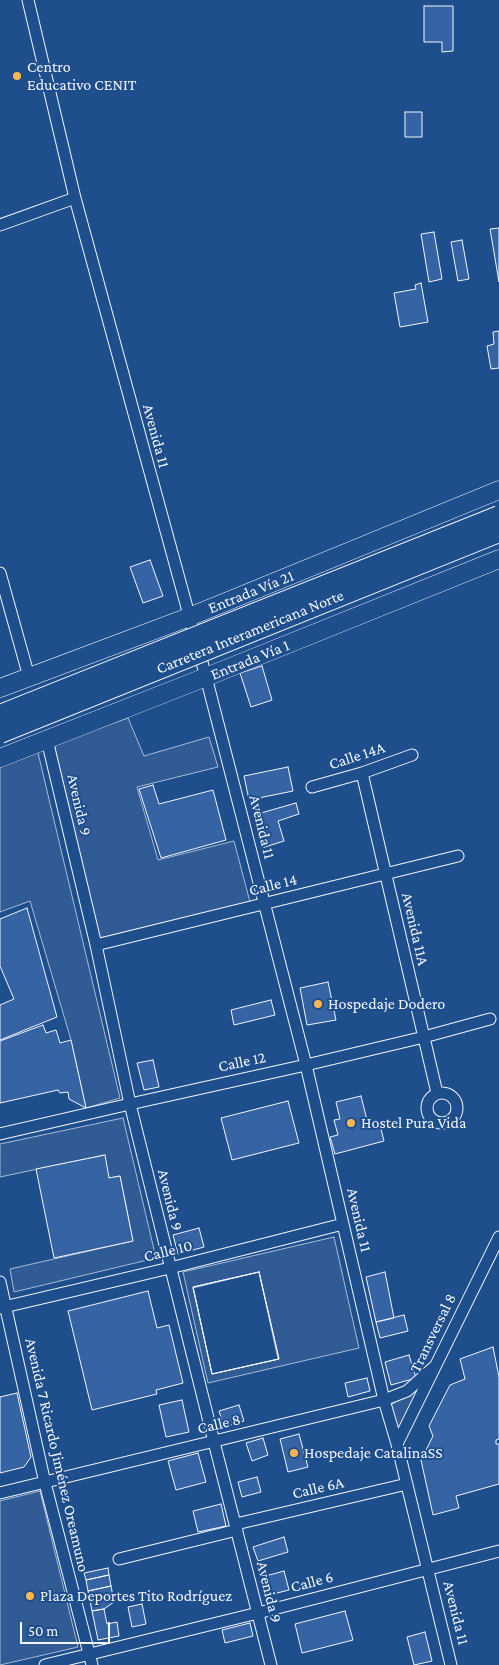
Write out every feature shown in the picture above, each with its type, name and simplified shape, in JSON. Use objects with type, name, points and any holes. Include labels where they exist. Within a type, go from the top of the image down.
[{"type":"highway","name":"Carretera Interamericana Norte","points":[[0,715],[499,516]]},
{"type":"highway","name":"Carretera Interamericana Norte","points":[[0,733],[499,532]]},
{"type":"main road","name":"Entrada Vía 21","points":[[0,688],[189,617],[499,490]]},
{"type":"main road","name":"Entrada Vía 1","points":[[0,758],[499,560]]},
{"type":"street","name":"Avenida 11","points":[[28,0],[75,198],[206,677],[306,1065],[384,1400],[397,1444],[451,1665]]},
{"type":"street","points":[[0,225],[75,198]]},
{"type":"street","points":[[0,573],[29,677]]},
{"type":"street","name":"Avenida 9","points":[[47,740],[96,945],[130,1104],[271,1665]]},
{"type":"street","name":"Calle 14A","points":[[312,787],[362,773],[412,755]]},
{"type":"street","name":"Avenida 11A","points":[[362,773],[438,1093]]},
{"type":"street","name":"Calle 14","points":[[96,945],[458,856]]},
{"type":"street","name":"Calle 12","points":[[0,1134],[306,1065],[490,1020]]},
{"type":"street","name":"Calle 10","points":[[3,1307],[170,1268],[342,1224]]},
{"type":"street","name":"Transversal 8","points":[[397,1444],[499,1237]]},
{"type":"street","name":"Avenida 7 Ricardo Jiménez Oreamuno","points":[[0,1282],[3,1307],[45,1483],[91,1660]]},
{"type":"street","name":"Calle 8","points":[[0,1493],[384,1400],[407,1391],[435,1366]]},
{"type":"street","name":"Calle 6A","points":[[119,1559],[407,1484]]},
{"type":"street","name":"Calle 6","points":[[45,1665],[91,1660],[258,1613],[499,1551]]},
{"type":"shaded area","points":[[128,718],[144,756],[209,737],[218,767],[137,787],[158,860],[234,841],[250,902],[100,938],[54,744]]},
{"type":"shaded area","points":[[34,736],[120,1098],[86,1108],[71,1040],[30,901],[0,912],[0,750]]},
{"type":"shaded area","points":[[123,1118],[156,1258],[14,1292],[10,1269],[133,1241],[120,1176],[109,1178],[104,1155],[0,1177],[0,1144]]},
{"type":"shaded area","points":[[334,1237],[359,1348],[208,1383],[183,1272]],"holes":[[[259,1272],[278,1359],[212,1374],[193,1288]]]},
{"type":"shaded area","points":[[422,1384],[399,1431],[391,1405]]},
{"type":"shaded area","name":"Plaza Deportes Tito Rodríguez","points":[[40,1491],[78,1647],[0,1665],[0,1501]]},
{"type":"building","points":[[424,6],[453,6],[453,51],[442,52],[442,42],[424,42]]},
{"type":"building","points":[[405,112],[422,112],[422,137],[405,137]]},
{"type":"building","points":[[499,228],[499,282],[490,229]]},
{"type":"building","points":[[434,232],[442,279],[429,282],[421,234]]},
{"type":"building","points":[[462,240],[469,279],[458,281],[451,242]]},
{"type":"building","points":[[421,283],[428,322],[400,327],[394,293],[416,289],[415,285]]},
{"type":"building","points":[[499,331],[499,368],[491,369],[487,346],[494,344],[493,332]]},
{"type":"building","points":[[150,560],[163,596],[143,603],[130,567]]},
{"type":"building","points":[[262,666],[272,700],[251,707],[240,673]]},
{"type":"building","points":[[288,767],[293,791],[249,800],[244,776]]},
{"type":"building","points":[[153,785],[159,804],[213,790],[226,840],[161,858],[139,789]]},
{"type":"building","points":[[296,803],[299,814],[278,821],[284,841],[262,848],[256,825],[264,822],[261,813]]},
{"type":"building","points":[[27,908],[57,1017],[0,1040],[0,1005],[14,999],[0,966],[0,919]]},
{"type":"building","name":"Hospedaje Dodero","points":[[328,982],[336,1020],[307,1025],[300,988]]},
{"type":"building","points":[[271,1000],[275,1015],[234,1025],[231,1010]]},
{"type":"building","points":[[43,1025],[46,1033],[56,1030],[60,1043],[71,1040],[86,1108],[69,1099],[68,1092],[60,1093],[58,1090],[0,1103],[0,1041]]},
{"type":"building","points":[[153,1060],[159,1087],[144,1090],[137,1063]]},
{"type":"building","name":"Hostel Pura Vida","points":[[361,1096],[369,1128],[380,1125],[384,1141],[335,1154],[330,1137],[338,1135],[334,1120],[340,1119],[336,1102]]},
{"type":"building","points":[[288,1101],[299,1143],[232,1160],[221,1118]]},
{"type":"building","points":[[105,1155],[109,1178],[120,1176],[133,1241],[54,1258],[36,1169]]},
{"type":"building","points":[[199,1228],[204,1247],[178,1254],[173,1235]]},
{"type":"building","points":[[259,1272],[279,1359],[212,1374],[193,1287]]},
{"type":"building","points":[[259,1272],[279,1359],[212,1374],[193,1287]]},
{"type":"building","points":[[385,1272],[394,1318],[376,1322],[366,1277]]},
{"type":"building","points":[[148,1291],[157,1328],[169,1325],[183,1383],[156,1390],[157,1394],[92,1410],[68,1311]]},
{"type":"building","points":[[404,1315],[408,1331],[380,1338],[376,1322]]},
{"type":"building","points":[[493,1347],[499,1377],[499,1439],[496,1440],[496,1444],[499,1444],[499,1484],[456,1496],[459,1508],[433,1515],[421,1460],[433,1436],[429,1426],[450,1385],[465,1379],[460,1359]]},
{"type":"building","points":[[409,1355],[416,1378],[391,1385],[385,1362]]},
{"type":"building","points":[[367,1378],[370,1391],[348,1397],[345,1383]]},
{"type":"building","points":[[17,1393],[31,1457],[24,1467],[0,1473],[0,1397]]},
{"type":"building","points":[[182,1400],[189,1432],[166,1437],[159,1405]]},
{"type":"building","points":[[239,1405],[244,1421],[224,1427],[219,1411]]},
{"type":"building","name":"Hospedaje CatalinaSS","points":[[299,1434],[308,1467],[288,1472],[280,1439]]},
{"type":"building","points":[[263,1438],[268,1455],[252,1461],[246,1443]]},
{"type":"building","points":[[198,1453],[206,1482],[176,1490],[168,1461]]},
{"type":"building","points":[[257,1477],[261,1492],[242,1497],[238,1482]]},
{"type":"building","points":[[221,1504],[226,1526],[198,1532],[193,1511]]},
{"type":"building","points":[[284,1537],[288,1552],[258,1561],[253,1547]]},
{"type":"building","points":[[108,1568],[109,1575],[86,1580],[84,1573]]},
{"type":"building","points":[[284,1571],[289,1590],[269,1595],[265,1592],[262,1577]]},
{"type":"building","points":[[109,1575],[111,1586],[88,1591],[86,1580]]},
{"type":"building","points":[[111,1586],[114,1602],[104,1609],[92,1611],[88,1591]]},
{"type":"building","points":[[142,1604],[146,1624],[132,1627],[128,1607]]},
{"type":"building","points":[[104,1609],[107,1624],[117,1622],[119,1636],[98,1640],[92,1611]]},
{"type":"building","points":[[345,1611],[353,1640],[302,1653],[295,1624]]},
{"type":"building","points":[[250,1623],[253,1636],[225,1643],[222,1630]]},
{"type":"building","points":[[425,1632],[432,1661],[414,1665],[407,1637]]},
{"type":"place","name":"Centro Educativo CENIT","points":[[17,76]]},
{"type":"place","name":"Hospedaje Dodero","points":[[318,1004]]},
{"type":"place","name":"Hostel Pura Vida","points":[[351,1123]]},
{"type":"place","name":"Hospedaje CatalinaSS","points":[[294,1453]]},
{"type":"place","name":"Plaza Deportes Tito Rodríguez","points":[[30,1596]]}]
